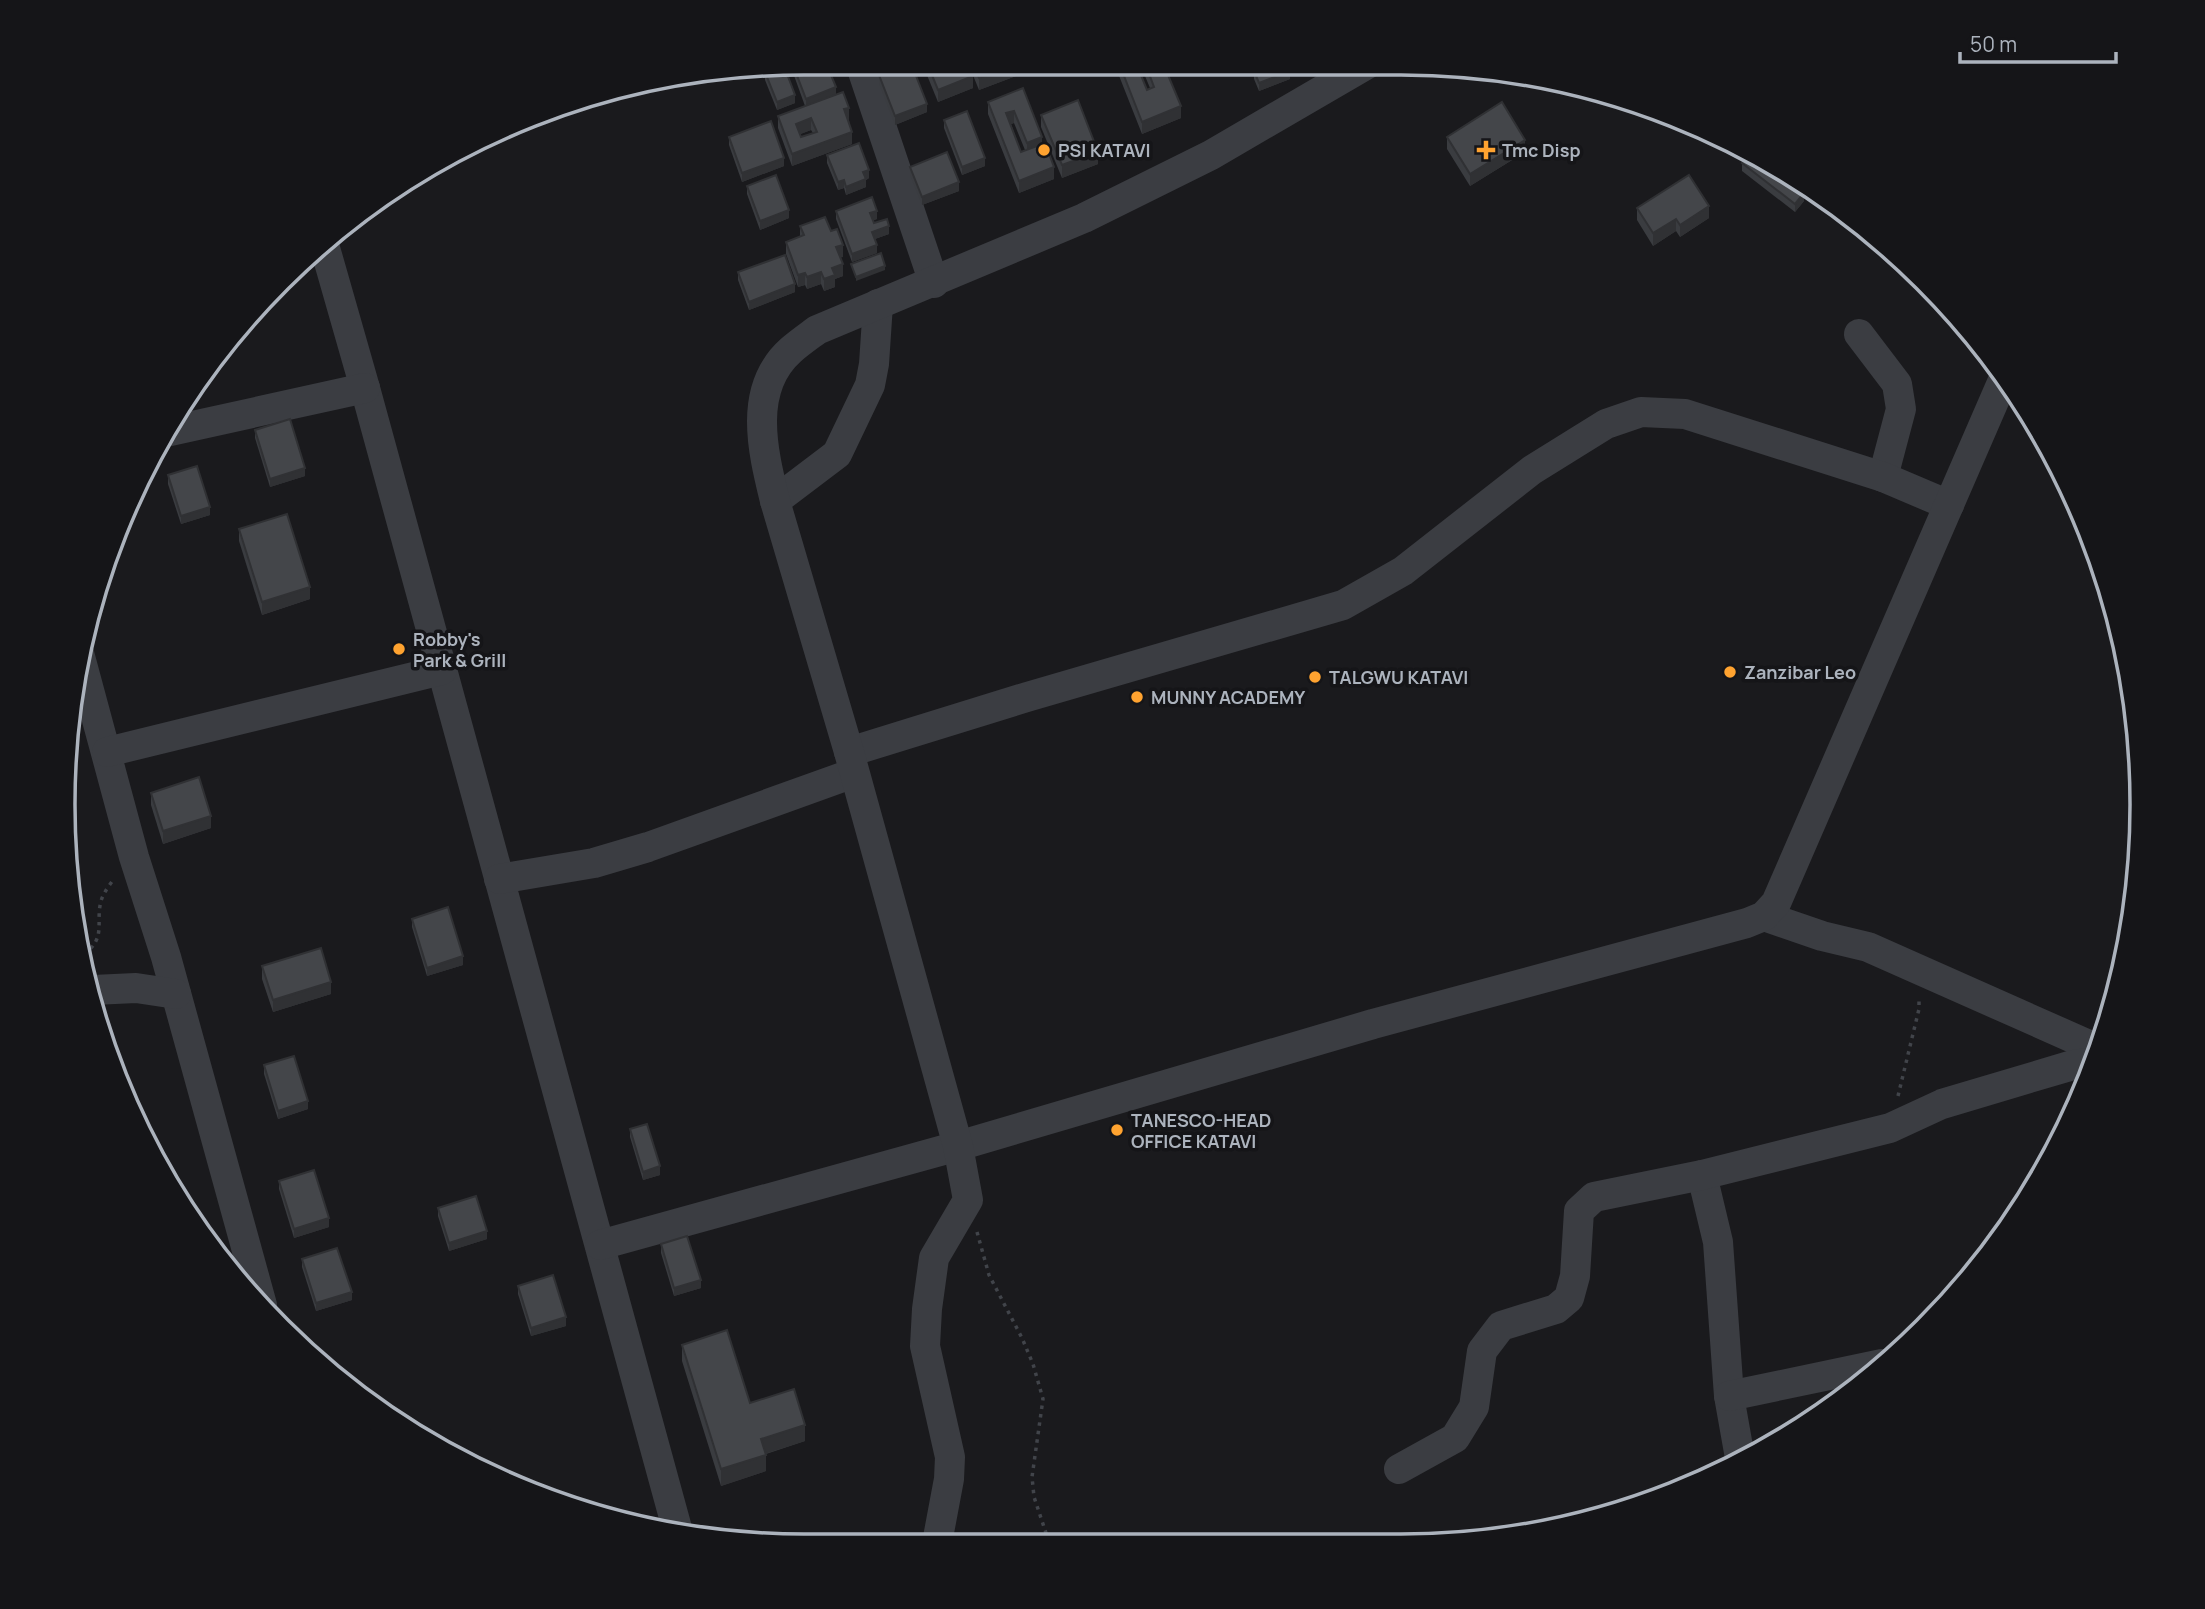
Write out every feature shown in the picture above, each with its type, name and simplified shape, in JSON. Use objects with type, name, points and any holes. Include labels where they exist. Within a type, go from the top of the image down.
[{"type":"street","points":[[864,75],[934,283]]},
{"type":"street","points":[[939,1534],[949,1479],[950,1457],[925,1346],[926,1309],[934,1258],[968,1200],[958,1146],[775,501],[767,468],[761,410],[766,386],[789,351],[817,330],[1084,219],[1211,155],[1334,75]]},
{"type":"street","points":[[327,254],[676,1522]]},
{"type":"street","points":[[775,501],[837,454],[870,385],[878,304]]},
{"type":"street","points":[[1859,334],[1897,384],[1901,409],[1882,477]]},
{"type":"street","points":[[180,429],[365,388]]},
{"type":"street","points":[[600,1245],[958,1146],[1373,1024],[1747,923],[1764,916],[1776,903],[1999,389]]},
{"type":"street","points":[[499,879],[594,863],[648,847],[851,763],[1027,696],[1343,605],[1403,571],[1532,470],[1606,424],[1641,412],[1685,414],[1882,477],[1950,505]]},
{"type":"street","points":[[107,752],[442,670]]},
{"type":"street","points":[[86,678],[134,857],[166,957],[257,1286]]},
{"type":"street","points":[[1764,916],[1822,936],[1868,947],[2089,1045]]},
{"type":"street","points":[[136,988],[166,957]]},
{"type":"street","points":[[99,990],[136,988],[176,994]]},
{"type":"street","points":[[1399,1469],[1455,1438],[1474,1407],[1482,1351],[1501,1326],[1556,1309],[1569,1298],[1575,1276],[1579,1211],[1594,1197],[1702,1175],[1889,1128],[1942,1104],[2082,1064]]},
{"type":"street","points":[[1702,1175],[1718,1242],[1729,1396],[1739,1450]]},
{"type":"street","points":[[1729,1396],[1862,1368]]},
{"type":"path","points":[[90,949],[99,936],[103,897],[120,871],[134,857]]},
{"type":"path","points":[[1889,1128],[1919,1009],[1916,983],[1907,964]]},
{"type":"path","points":[[968,1200],[989,1275],[1028,1351],[1042,1399],[1032,1477],[1034,1497],[1046,1534]]},
{"type":"building","points":[[797,75],[831,75],[836,87],[806,99]]},
{"type":"building","points":[[879,75],[916,75],[927,104],[895,116]]},
{"type":"building","points":[[932,75],[973,76],[938,90]]},
{"type":"building","points":[[1124,75],[1141,75],[1147,90],[1154,87],[1150,75],[1168,75],[1181,106],[1142,122]]},
{"type":"building","points":[[1256,75],[1280,75],[1259,83]]},
{"type":"building","points":[[788,76],[795,95],[777,102],[767,77]]},
{"type":"building","points":[[1023,88],[1042,137],[1027,143],[1014,111],[1006,113],[1021,152],[1045,143],[1054,167],[1019,181],[988,102]]},
{"type":"building","points":[[843,92],[849,108],[844,109],[852,132],[792,154],[778,116]],"holes":[[[811,118],[817,132],[801,137],[796,124]]]},
{"type":"building","points":[[1078,100],[1098,152],[1062,165],[1041,115]]},
{"type":"building","name":"Tmc Disp","points":[[1502,102],[1525,140],[1470,174],[1447,137]]},
{"type":"building","points":[[967,111],[985,158],[962,167],[944,120]]},
{"type":"building","points":[[771,121],[784,158],[742,173],[729,137]]},
{"type":"building","points":[[859,143],[869,170],[863,172],[866,179],[846,187],[844,180],[838,182],[827,155]]},
{"type":"building","points":[[947,152],[959,182],[922,197],[910,167]]},
{"type":"building","points":[[1743,161],[1802,196],[1795,204],[1742,163]]},
{"type":"building","points":[[776,175],[789,210],[760,221],[747,186]]},
{"type":"building","points":[[1689,175],[1709,206],[1680,225],[1676,219],[1653,233],[1637,208]]},
{"type":"building","points":[[872,197],[877,211],[870,213],[874,223],[887,219],[889,226],[872,232],[877,245],[852,254],[836,211]]},
{"type":"building","points":[[825,217],[831,231],[837,229],[843,245],[836,247],[843,264],[832,268],[835,275],[824,279],[821,272],[807,277],[805,273],[798,275],[786,242],[804,235],[800,226]]},
{"type":"building","points":[[881,253],[885,266],[856,277],[851,264]]},
{"type":"building","points":[[785,255],[795,284],[749,302],[738,272]]},
{"type":"building","points":[[290,419],[305,468],[270,479],[255,430]]},
{"type":"building","points":[[197,466],[210,507],[181,516],[168,475]]},
{"type":"building","points":[[287,514],[310,587],[262,602],[239,529]]},
{"type":"building","points":[[199,777],[211,816],[163,831],[151,793]]},
{"type":"building","points":[[448,907],[463,956],[427,968],[412,919]]},
{"type":"building","points":[[321,948],[331,982],[273,1000],[262,966]]},
{"type":"building","points":[[294,1056],[308,1101],[278,1111],[264,1065]]},
{"type":"building","points":[[647,1124],[660,1166],[643,1172],[630,1129]]},
{"type":"building","points":[[314,1170],[329,1218],[294,1229],[279,1181]]},
{"type":"building","points":[[476,1196],[487,1231],[449,1243],[438,1208]]},
{"type":"building","points":[[687,1236],[701,1280],[674,1288],[661,1244]]},
{"type":"building","points":[[337,1248],[352,1292],[316,1303],[302,1259]]},
{"type":"building","points":[[553,1275],[566,1317],[531,1328],[518,1286]]},
{"type":"building","points":[[727,1330],[750,1403],[794,1389],[805,1425],[761,1439],[766,1455],[721,1469],[682,1345]]},
{"type":"place","name":"PSI KATAVI","points":[[1044,150]]},
{"type":"place","name":"Tmc Disp","points":[[1486,150]]},
{"type":"place","name":"Robby's Park & Grill","points":[[399,649]]},
{"type":"place","name":"Zanzibar Leo","points":[[1730,672]]},
{"type":"place","name":"TALGWU KATAVI","points":[[1315,677]]},
{"type":"place","name":"MUNNY ACADEMY","points":[[1137,697]]},
{"type":"place","name":"TANESCO-HEAD OFFICE KATAVI","points":[[1117,1130]]}]
